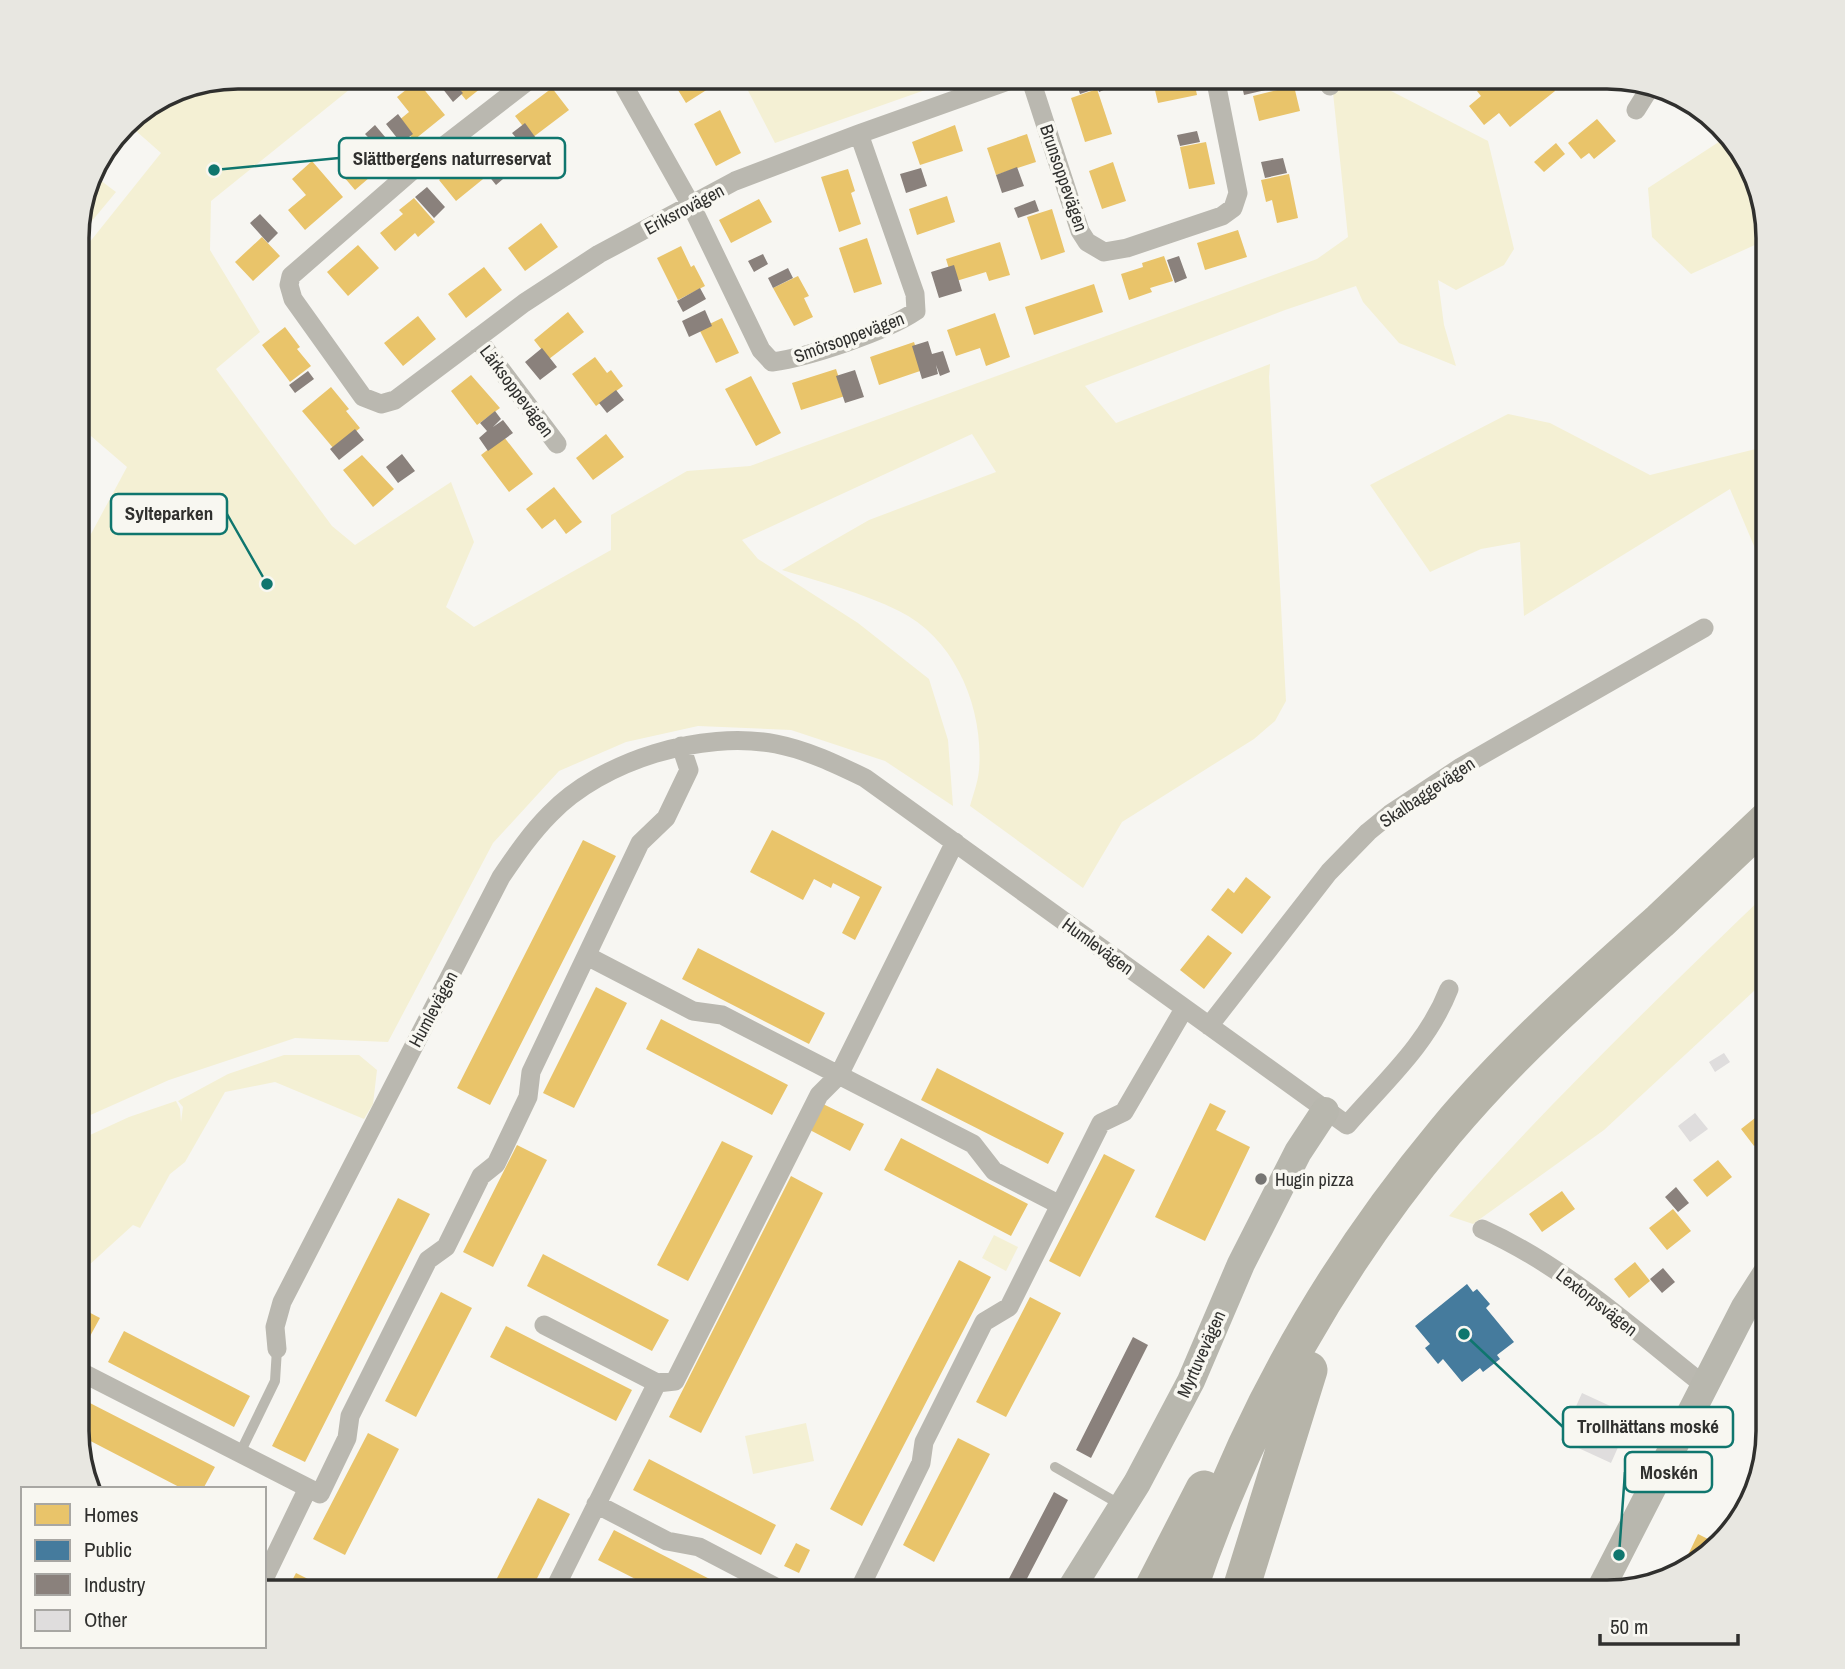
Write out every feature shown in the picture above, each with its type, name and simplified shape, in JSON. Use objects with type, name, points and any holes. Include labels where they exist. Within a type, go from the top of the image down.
[{"type":"highway","points":[[1217,1580],[1317,1309],[1360,1245],[1446,1131],[1517,1054],[1756,831]]},
{"type":"highway","points":[[1192,1580],[1222,1499],[1296,1369],[1393,1238],[1484,1123],[1534,1070],[1606,999],[1756,863]]},
{"type":"highway","points":[[1156,1580],[1213,1472],[1244,1421],[1296,1369]]},
{"type":"highway","points":[[1243,1580],[1296,1369]]},
{"type":"street","name":"Eriksrovägen","points":[[516,90],[414,169],[291,276],[289,285],[293,299],[363,397],[382,404],[396,400],[524,303],[598,254],[735,181],[984,89]]},
{"type":"street","name":"Brunsoppevägen","points":[[1034,89],[1080,231],[1087,242],[1104,252],[1127,248],[1222,216],[1233,208],[1238,193],[1217,89]]},
{"type":"street","points":[[626,90],[691,205]]},
{"type":"street","points":[[1636,110],[1646,95]]},
{"type":"street","name":"Smörsoppevägen","points":[[691,205],[761,350],[772,362],[793,359],[899,323],[916,311],[915,294],[859,134]]},
{"type":"street","name":"Lärksoppevägen","points":[[477,338],[557,444]]},
{"type":"street","name":"Skalbaggevägen","points":[[1209,1026],[1329,873],[1368,832],[1390,814],[1461,767],[1704,628]]},
{"type":"street","name":"Humlevägen","points":[[276,1349],[275,1327],[282,1302],[501,877],[521,847],[551,813],[587,784],[631,762],[681,746],[728,740],[775,744],[819,756],[864,778],[1347,1125],[1413,1054],[1439,1014],[1449,989]]},
{"type":"street","points":[[90,1377],[320,1494],[347,1438],[350,1416],[428,1260],[446,1247],[481,1175],[496,1164],[528,1097],[531,1072],[640,843],[666,818],[689,770],[681,746]]},
{"type":"street","points":[[544,1325],[657,1383],[675,1381],[819,1095],[839,1075],[955,842]]},
{"type":"street","points":[[587,956],[693,1011],[722,1015],[973,1144],[993,1171],[1060,1205]]},
{"type":"street","points":[[865,1580],[921,1463],[924,1442],[984,1322],[1009,1307],[1101,1123],[1124,1112],[1184,1009]]},
{"type":"street","name":"Myrtuvevägen","points":[[1076,1580],[1192,1381],[1241,1264],[1298,1152],[1325,1111]]},
{"type":"street","name":"Lextorpsvägen","points":[[1482,1229],[1519,1245],[1562,1275],[1705,1386]]},
{"type":"street","points":[[1605,1580],[1756,1290]]},
{"type":"street","points":[[559,1580],[657,1383]]},
{"type":"street","points":[[266,1574],[308,1488]]},
{"type":"street","points":[[596,1504],[667,1541],[699,1548],[762,1580]]},
{"type":"lane","points":[[240,1453],[275,1381],[276,1349]]},
{"type":"lane","points":[[1055,1467],[1122,1505]]},
{"type":"shaded area","points":[[927,89],[775,143],[748,90]]},
{"type":"shaded area","points":[[1333,89],[1388,89],[1488,141],[1514,249],[1504,265],[1456,290],[1438,280],[1444,325],[1456,366],[1399,343],[1363,302],[1356,286],[1085,386],[1116,423],[1270,364],[1286,701],[1275,721],[1254,739],[1122,822],[1083,888],[970,806],[979,770],[977,723],[962,678],[936,639],[919,623],[899,611],[842,588],[782,570],[869,520],[996,472],[972,434],[742,540],[758,559],[858,623],[929,679],[948,740],[953,806],[885,761],[791,730],[698,726],[626,742],[559,771],[493,843],[388,1042],[295,1038],[169,1080],[90,1115],[90,536],[127,467],[90,435],[90,242],[161,153],[136,130],[155,114],[190,97],[229,90],[349,90],[211,201],[210,250],[260,332],[216,369],[332,526],[355,545],[451,482],[474,542],[446,607],[474,627],[611,550],[611,515],[687,471],[750,466],[1317,259],[1348,237]]},
{"type":"shaded area","points":[[1719,142],[1731,155],[1748,190],[1753,209],[1755,245],[1691,274],[1652,237],[1648,188]]},
{"type":"shaded area","points":[[101,181],[116,192],[91,223],[94,200]]},
{"type":"shaded area","points":[[1508,414],[1550,423],[1650,475],[1755,449],[1755,549],[1730,489],[1524,616],[1520,542],[1481,549],[1430,572],[1370,485]]},
{"type":"shaded area","points":[[1756,904],[1756,989],[1604,1130],[1473,1224],[1449,1216],[1566,1091]]},
{"type":"shaded area","points":[[284,1055],[359,1055],[377,1070],[373,1104],[364,1119],[275,1082],[225,1092],[185,1162],[170,1174],[140,1228],[133,1225],[90,1264],[90,1135],[129,1117],[176,1101],[181,1122],[183,1107],[178,1101],[228,1074]]},
{"type":"shaded area","points":[[994,1235],[1018,1247],[1006,1271],[982,1258]]},
{"type":"shaded area","points":[[806,1423],[814,1461],[753,1474],[745,1436]]},
{"type":"building: Homes","points":[[1097,89],[1112,134],[1085,142],[1071,98]]},
{"type":"building: Homes","points":[[1155,89],[1196,89],[1197,95],[1158,103]]},
{"type":"building: Homes","points":[[1281,89],[1295,89],[1300,111],[1259,121],[1253,96]]},
{"type":"building: Homes","points":[[406,90],[424,90],[445,115],[414,140],[398,121],[409,112],[397,97]]},
{"type":"building: Homes","points":[[458,90],[479,90],[466,100]]},
{"type":"building: Homes","points":[[550,90],[553,90],[569,110],[532,138],[515,116]]},
{"type":"building: Homes","points":[[678,90],[707,90],[686,103]]},
{"type":"building: Homes","points":[[1477,91],[1555,91],[1510,127],[1499,113],[1484,125],[1469,106],[1481,96]]},
{"type":"building: Homes","points":[[720,110],[741,153],[716,166],[694,124]]},
{"type":"building: Homes","points":[[1597,119],[1616,141],[1594,159],[1589,153],[1581,159],[1568,143]]},
{"type":"building: Homes","points":[[955,125],[963,151],[920,165],[912,142]]},
{"type":"building: Homes","points":[[1027,134],[1036,162],[996,175],[987,148]]},
{"type":"building: Homes","points":[[374,139],[391,159],[355,190],[338,170]]},
{"type":"building: Homes","points":[[1206,142],[1215,184],[1189,189],[1180,147]]},
{"type":"building: Homes","points":[[1556,143],[1565,154],[1544,172],[1534,162]]},
{"type":"building: Homes","points":[[472,154],[488,175],[456,201],[439,180]]},
{"type":"building: Homes","points":[[312,161],[343,197],[305,230],[288,210],[306,195],[292,179]]},
{"type":"building: Homes","points":[[1113,162],[1126,201],[1102,209],[1089,171]]},
{"type":"building: Homes","points":[[848,169],[855,191],[851,193],[861,224],[839,232],[821,177]]},
{"type":"building: Homes","points":[[1289,174],[1298,218],[1277,223],[1272,200],[1266,202],[1261,180]]},
{"type":"building: Homes","points":[[947,196],[955,222],[917,235],[909,209]]},
{"type":"building: Homes","points":[[414,198],[435,222],[418,237],[415,233],[395,251],[380,233],[403,214],[399,210]]},
{"type":"building: Homes","points":[[759,199],[772,222],[731,243],[719,220]]},
{"type":"building: Homes","points":[[1052,209],[1065,252],[1041,260],[1027,217]]},
{"type":"building: Homes","points":[[541,223],[558,247],[525,271],[508,248]]},
{"type":"building: Homes","points":[[1238,230],[1247,257],[1205,270],[1197,243]]},
{"type":"building: Homes","points":[[262,237],[280,256],[253,281],[235,262]]},
{"type":"building: Homes","points":[[867,238],[882,284],[854,293],[839,248]]},
{"type":"building: Homes","points":[[1000,242],[1010,275],[989,281],[986,272],[953,282],[946,259]]},
{"type":"building: Homes","points":[[358,245],[379,268],[348,296],[327,272]]},
{"type":"building: Homes","points":[[681,246],[691,267],[694,265],[705,286],[678,300],[657,258]]},
{"type":"building: Homes","points":[[1164,256],[1173,281],[1150,288],[1152,292],[1129,300],[1121,274]]},
{"type":"building: Homes","points":[[484,267],[502,290],[466,318],[448,294]]},
{"type":"building: Homes","points":[[798,276],[809,296],[804,298],[813,317],[794,326],[773,288]]},
{"type":"building: Homes","points":[[1094,284],[1103,312],[1034,335],[1025,307]]},
{"type":"building: Homes","points":[[568,312],[584,332],[549,359],[534,340]]},
{"type":"building: Homes","points":[[995,313],[1010,357],[986,366],[980,348],[956,356],[947,330]]},
{"type":"building: Homes","points":[[418,316],[436,339],[403,366],[384,343]]},
{"type":"building: Homes","points":[[722,318],[739,353],[716,363],[699,329]]},
{"type":"building: Homes","points":[[285,327],[300,347],[297,349],[311,366],[290,382],[262,345]]},
{"type":"building: Homes","points":[[914,342],[923,370],[879,385],[870,357]]},
{"type":"building: Homes","points":[[595,357],[607,373],[611,370],[623,386],[596,406],[572,374]]},
{"type":"building: Homes","points":[[836,369],[845,396],[801,410],[792,383]]},
{"type":"building: Homes","points":[[471,375],[500,408],[477,425],[451,391]]},
{"type":"building: Homes","points":[[751,376],[781,433],[756,446],[725,389]]},
{"type":"building: Homes","points":[[331,387],[360,428],[334,449],[302,411]]},
{"type":"building: Homes","points":[[606,434],[624,457],[593,480],[576,458]]},
{"type":"building: Homes","points":[[504,437],[533,474],[509,492],[481,455]]},
{"type":"building: Homes","points":[[362,455],[394,489],[373,507],[343,470]]},
{"type":"building: Homes","points":[[554,487],[582,522],[566,534],[555,519],[542,529],[526,509]]},
{"type":"building: Homes","points":[[772,830],[882,887],[855,940],[842,933],[860,897],[833,883],[831,888],[814,879],[803,900],[750,872]]},
{"type":"building: Homes","points":[[583,840],[616,856],[490,1105],[457,1088]]},
{"type":"building: Homes","points":[[1246,877],[1271,897],[1242,934],[1211,910],[1228,888],[1234,893]]},
{"type":"building: Homes","points":[[1208,935],[1232,953],[1204,989],[1180,970]]},
{"type":"building: Homes","points":[[698,948],[825,1013],[809,1044],[682,979]]},
{"type":"building: Homes","points":[[596,987],[627,1003],[574,1108],[543,1093]]},
{"type":"building: Homes","points":[[661,1019],[788,1085],[772,1115],[646,1049]]},
{"type":"building: Homes","points":[[937,1068],[1064,1133],[1048,1164],[921,1100]]},
{"type":"building: Homes","points":[[821,1103],[864,1124],[850,1151],[808,1129]]},
{"type":"building: Homes","points":[[1210,1103],[1226,1111],[1216,1130],[1250,1147],[1205,1241],[1155,1217]]},
{"type":"building: Homes","points":[[1756,1117],[1756,1145],[1754,1146],[1741,1129]]},
{"type":"building: Homes","points":[[901,1138],[1028,1204],[1011,1236],[884,1170]]},
{"type":"building: Homes","points":[[722,1141],[753,1156],[688,1281],[657,1265]]},
{"type":"building: Homes","points":[[517,1145],[547,1160],[493,1267],[463,1252]]},
{"type":"building: Homes","points":[[1104,1154],[1135,1170],[1080,1277],[1049,1261]]},
{"type":"building: Homes","points":[[1718,1160],[1732,1177],[1707,1197],[1693,1180]]},
{"type":"building: Homes","points":[[791,1176],[823,1193],[701,1433],[669,1417]]},
{"type":"building: Homes","points":[[1562,1191],[1575,1209],[1542,1232],[1529,1214]]},
{"type":"building: Homes","points":[[398,1198],[430,1214],[305,1462],[272,1446]]},
{"type":"building: Homes","points":[[1673,1209],[1691,1231],[1667,1250],[1649,1228]]},
{"type":"building: Homes","points":[[543,1254],[669,1320],[652,1351],[527,1286]]},
{"type":"building: Homes","points":[[959,1260],[991,1277],[862,1526],[830,1509]]},
{"type":"building: Homes","points":[[1635,1262],[1650,1281],[1629,1298],[1614,1279]]},
{"type":"building: Homes","points":[[441,1292],[472,1308],[416,1417],[385,1401]]},
{"type":"building: Homes","points":[[1030,1297],[1061,1313],[1006,1417],[976,1402]]},
{"type":"building: Homes","points":[[90,1313],[100,1318],[90,1336]]},
{"type":"building: Homes","points":[[506,1326],[632,1390],[616,1421],[490,1357]]},
{"type":"building: Homes","points":[[124,1331],[250,1396],[234,1427],[108,1362]]},
{"type":"building: Homes","points":[[90,1403],[215,1467],[204,1487],[179,1487],[90,1441]]},
{"type":"building: Homes","points":[[368,1433],[399,1449],[345,1555],[313,1539]]},
{"type":"building: Homes","points":[[958,1438],[990,1454],[934,1562],[903,1545]]},
{"type":"building: Homes","points":[[649,1459],[776,1525],[761,1555],[633,1490]]},
{"type":"building: Homes","points":[[538,1498],[570,1514],[536,1580],[496,1580]]},
{"type":"building: Homes","points":[[614,1530],[712,1580],[637,1580],[598,1560]]},
{"type":"building: Homes","points":[[1698,1534],[1708,1539],[1690,1555]]},
{"type":"building: Homes","points":[[796,1543],[810,1550],[799,1573],[784,1566]]},
{"type":"building: Homes","points":[[296,1573],[310,1580],[292,1580]]},
{"type":"building: Public","points":[[1467,1284],[1473,1292],[1477,1289],[1490,1304],[1486,1308],[1514,1342],[1497,1355],[1500,1359],[1483,1372],[1480,1368],[1462,1382],[1443,1359],[1438,1364],[1425,1348],[1430,1344],[1415,1326]]},
{"type":"building: Industry","points":[[1078,89],[1094,89],[1080,94]]},
{"type":"building: Industry","points":[[1243,89],[1268,89],[1244,95]]},
{"type":"building: Industry","points":[[444,90],[460,90],[463,93],[453,102]]},
{"type":"building: Industry","points":[[398,114],[413,134],[401,143],[386,124]]},
{"type":"building: Industry","points":[[525,123],[538,141],[526,150],[512,133]]},
{"type":"building: Industry","points":[[375,125],[391,144],[382,152],[365,134]]},
{"type":"building: Industry","points":[[1197,131],[1200,142],[1180,146],[1177,135]]},
{"type":"building: Industry","points":[[491,148],[510,173],[496,185],[476,160]]},
{"type":"building: Industry","points":[[1283,158],[1287,173],[1265,178],[1261,162]]},
{"type":"building: Industry","points":[[1017,167],[1024,186],[1002,193],[996,175]]},
{"type":"building: Industry","points":[[921,168],[927,186],[906,193],[900,174]]},
{"type":"building: Industry","points":[[427,187],[445,207],[434,218],[415,197]]},
{"type":"building: Industry","points":[[1035,200],[1039,211],[1018,218],[1014,208]]},
{"type":"building: Industry","points":[[260,214],[278,233],[268,243],[250,223]]},
{"type":"building: Industry","points":[[763,254],[768,264],[754,272],[748,261]]},
{"type":"building: Industry","points":[[1179,256],[1187,278],[1175,283],[1167,260]]},
{"type":"building: Industry","points":[[954,265],[962,291],[939,298],[931,272]]},
{"type":"building: Industry","points":[[788,268],[793,278],[773,288],[768,278]]},
{"type":"building: Industry","points":[[700,288],[706,299],[683,312],[677,301]]},
{"type":"building: Industry","points":[[705,310],[712,326],[689,337],[682,321]]},
{"type":"building: Industry","points":[[928,341],[932,354],[943,351],[950,372],[940,376],[936,365],[938,374],[922,379],[912,346]]},
{"type":"building: Industry","points":[[542,348],[557,367],[540,380],[525,362]]},
{"type":"building: Industry","points":[[855,370],[864,397],[845,403],[836,376]]},
{"type":"building: Industry","points":[[308,371],[314,379],[295,393],[289,385]]},
{"type":"building: Industry","points":[[616,390],[624,400],[607,413],[599,403]]},
{"type":"building: Industry","points":[[495,411],[501,419],[493,427],[503,420],[513,433],[488,451],[479,438],[487,431],[480,423]]},
{"type":"building: Industry","points":[[355,429],[364,440],[339,460],[330,449]]},
{"type":"building: Industry","points":[[402,454],[415,471],[398,483],[386,467]]},
{"type":"building: Industry","points":[[1676,1187],[1689,1203],[1678,1212],[1665,1197]]},
{"type":"building: Industry","points":[[1663,1268],[1675,1282],[1662,1293],[1650,1279]]},
{"type":"building: Industry","points":[[1133,1337],[1148,1345],[1091,1458],[1076,1450]]},
{"type":"building: Industry","points":[[1054,1492],[1068,1500],[1026,1580],[1008,1580]]},
{"type":"building: Other","points":[[1724,1053],[1730,1062],[1715,1072],[1709,1062]]},
{"type":"building: Other","points":[[1695,1113],[1708,1129],[1690,1142],[1678,1126]]},
{"type":"building: Other","points":[[1582,1393],[1632,1416],[1611,1463],[1561,1440]]},
{"type":"place","name":"Slättbergens naturreservat","points":[[214,170]]},
{"type":"place","name":"Sylteparken","points":[[267,584]]},
{"type":"place","name":"Hugin pizza","points":[[1261,1179]]},
{"type":"place","name":"Trollhättans moské","points":[[1464,1334]]},
{"type":"place","name":"Moskén","points":[[1619,1555]]}]
